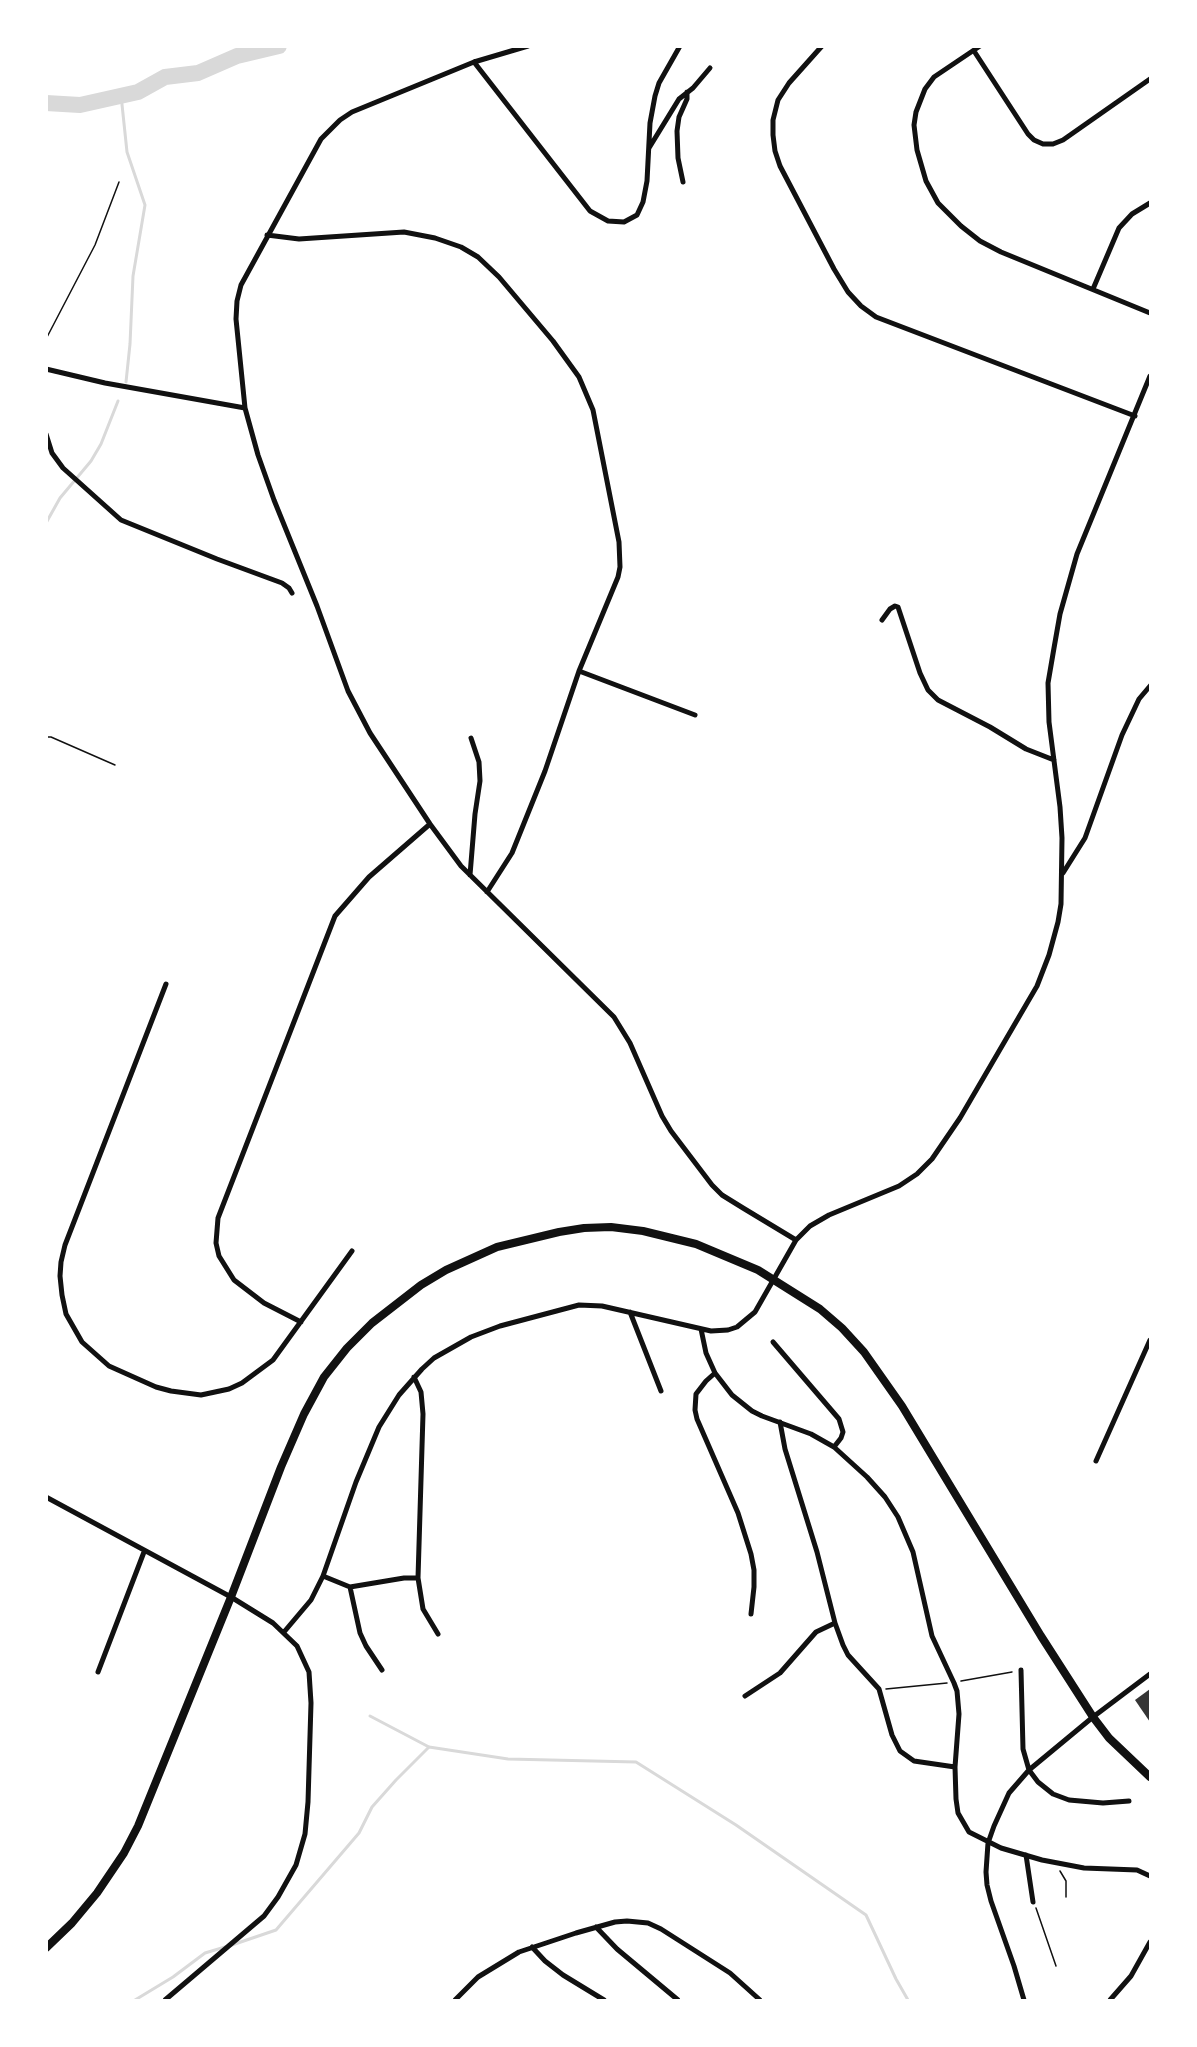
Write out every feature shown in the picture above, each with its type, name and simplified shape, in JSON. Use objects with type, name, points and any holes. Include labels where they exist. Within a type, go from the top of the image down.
[{"type":"main road","points":[[46,1948],[72,1923],[97,1893],[124,1853],[152,1793],[286,1456],[304,1414],[324,1377],[346,1348],[372,1323],[396,1302],[446,1270],[497,1247],[529,1238],[584,1228],[611,1227],[643,1231],[696,1244],[727,1255],[774,1279],[827,1315],[864,1352],[882,1376],[1093,1717],[1108,1738],[1150,1777]]},
{"type":"street","points":[[528,46],[474,62],[352,112],[340,120],[321,139],[241,285],[237,301],[240,371],[245,408],[274,500],[317,606],[348,692],[370,733],[430,824],[452,855],[470,875],[614,1017],[630,1042],[662,1116],[712,1185],[743,1208],[796,1240]]},
{"type":"street","points":[[474,62],[590,211],[598,217],[624,222],[637,215],[646,192],[650,123],[655,96],[659,83],[680,46]]},
{"type":"street","points":[[822,46],[789,83],[778,100],[773,120],[773,135],[780,166],[848,292],[876,317],[1135,416]]},
{"type":"street","points":[[980,46],[934,77],[919,101],[914,125],[915,138],[926,181],[938,203],[961,226],[1002,252],[1150,313]]},
{"type":"street","points":[[974,51],[1028,134],[1043,144],[1053,144],[1062,140],[1150,80]]},
{"type":"street","points":[[648,150],[679,99],[710,68]]},
{"type":"street","points":[[683,182],[677,139],[679,117],[686,102],[687,92]]},
{"type":"street","points":[[1093,289],[1119,228],[1132,214],[1150,203]]},
{"type":"street","points":[[267,235],[299,239],[404,232],[422,234],[450,243],[478,258],[495,272],[569,362],[587,393],[593,410],[620,555],[620,567],[579,671],[545,771],[512,853],[487,892]]},
{"type":"street","points":[[46,369],[105,383],[245,408]]},
{"type":"street","points":[[284,1632],[311,1600],[323,1576],[369,1449],[388,1411],[414,1377],[434,1358],[471,1337],[522,1319],[579,1305],[602,1306],[701,1329],[728,1330],[743,1324],[755,1312],[796,1240],[810,1226],[829,1215],[899,1186],[918,1174],[932,1159],[960,1118],[1037,986],[1049,955],[1061,904],[1062,874],[1060,807],[1049,722],[1048,683],[1060,614],[1081,544],[1150,376]]},
{"type":"street","points":[[46,434],[55,458],[70,475],[116,516],[128,523],[282,583],[292,593]]},
{"type":"street","points":[[882,620],[893,607],[898,608],[920,673],[928,690],[938,700],[990,727],[1026,750],[1054,760]]},
{"type":"street","points":[[579,671],[695,715]]},
{"type":"street","points":[[1062,874],[1085,838],[1122,735],[1139,699],[1150,686]]},
{"type":"street","points":[[470,875],[480,782],[479,762],[471,738]]},
{"type":"street","points":[[301,1322],[264,1303],[234,1280],[219,1256],[216,1243],[218,1218],[335,916],[369,877],[430,824]]},
{"type":"street","points":[[166,984],[65,1245],[60,1276],[66,1314],[82,1342],[109,1366],[156,1387],[201,1395],[229,1389],[257,1374],[273,1360],[352,1251]]},
{"type":"street","points":[[630,1312],[661,1391]]},
{"type":"street","points":[[701,1329],[706,1353],[715,1374],[732,1395],[762,1416],[811,1434],[834,1447],[867,1477],[885,1497],[898,1517],[914,1552],[932,1635],[954,1683],[958,1714],[955,1767],[957,1813],[969,1832],[988,1843],[1054,1863],[1084,1868],[1127,1869],[1150,1876]]},
{"type":"street","points":[[1096,1461],[1149,1347],[1150,1340]]},
{"type":"street","points":[[773,1342],[839,1419],[843,1432],[834,1447]]},
{"type":"street","points":[[715,1374],[706,1380],[696,1394],[694,1410],[738,1513],[751,1554],[754,1587],[751,1614]]},
{"type":"street","points":[[414,1377],[421,1392],[423,1414],[418,1578],[423,1608],[438,1635]]},
{"type":"street","points":[[780,1422],[784,1449],[817,1552],[835,1623],[848,1655],[879,1689],[892,1734],[900,1751],[914,1761],[955,1767]]},
{"type":"street","points":[[46,1497],[231,1597],[284,1632],[302,1654],[310,1683],[308,1802],[301,1850],[289,1880],[264,1916],[165,2001]]},
{"type":"street","points":[[98,1672],[144,1552]]},
{"type":"street","points":[[323,1576],[350,1587],[404,1578],[418,1578]]},
{"type":"street","points":[[350,1587],[360,1633],[382,1670]]},
{"type":"street","points":[[746,1696],[780,1673],[816,1632],[835,1623]]},
{"type":"street","points":[[1021,1670],[1023,1749],[1029,1770],[1045,1789],[1061,1798],[1090,1803],[1130,1801]]},
{"type":"street","points":[[1024,2001],[991,1901],[986,1872],[988,1843],[994,1826],[1009,1792],[1029,1770],[1150,1674]]},
{"type":"street","points":[[1026,1855],[1033,1902]]},
{"type":"street","points":[[455,2001],[485,1972],[504,1960],[532,1947],[596,1927],[627,1921],[648,1923],[661,1929],[730,1973],[760,2001]]},
{"type":"street","points":[[596,1927],[617,1949],[678,2001]]},
{"type":"street","points":[[1110,2001],[1131,1976],[1150,1942]]},
{"type":"street","points":[[532,1947],[558,1972],[604,2001]]},
{"type":"path","points":[[46,339],[95,245],[119,182]]},
{"type":"path","points":[[46,737],[51,737],[115,765]]},
{"type":"path","points":[[879,1689],[954,1683],[1021,1670]]},
{"type":"path","points":[[1054,1863],[1066,1881],[1065,1896]]},
{"type":"path","points":[[1033,1902],[1056,1966]]},
{"type":"building","points":[[1150,1689],[1150,1722],[1135,1700]]},
{"type":"waterway","points":[[46,103],[80,105],[138,92],[165,77],[198,73],[237,56],[279,46]]},
{"type":"waterway","points":[[121,95],[127,152],[145,205],[133,276],[126,382]]},
{"type":"waterway","points":[[46,523],[60,498],[91,461],[101,444],[118,401]]},
{"type":"waterway","points":[[370,1716],[429,1747],[508,1759],[636,1762],[736,1825],[866,1915],[908,2000]]},
{"type":"waterway","points":[[232,1945],[276,1930],[359,1833],[372,1807],[429,1747]]},
{"type":"waterway","points":[[135,2000],[173,1977],[205,1953],[225,1947]]}]
